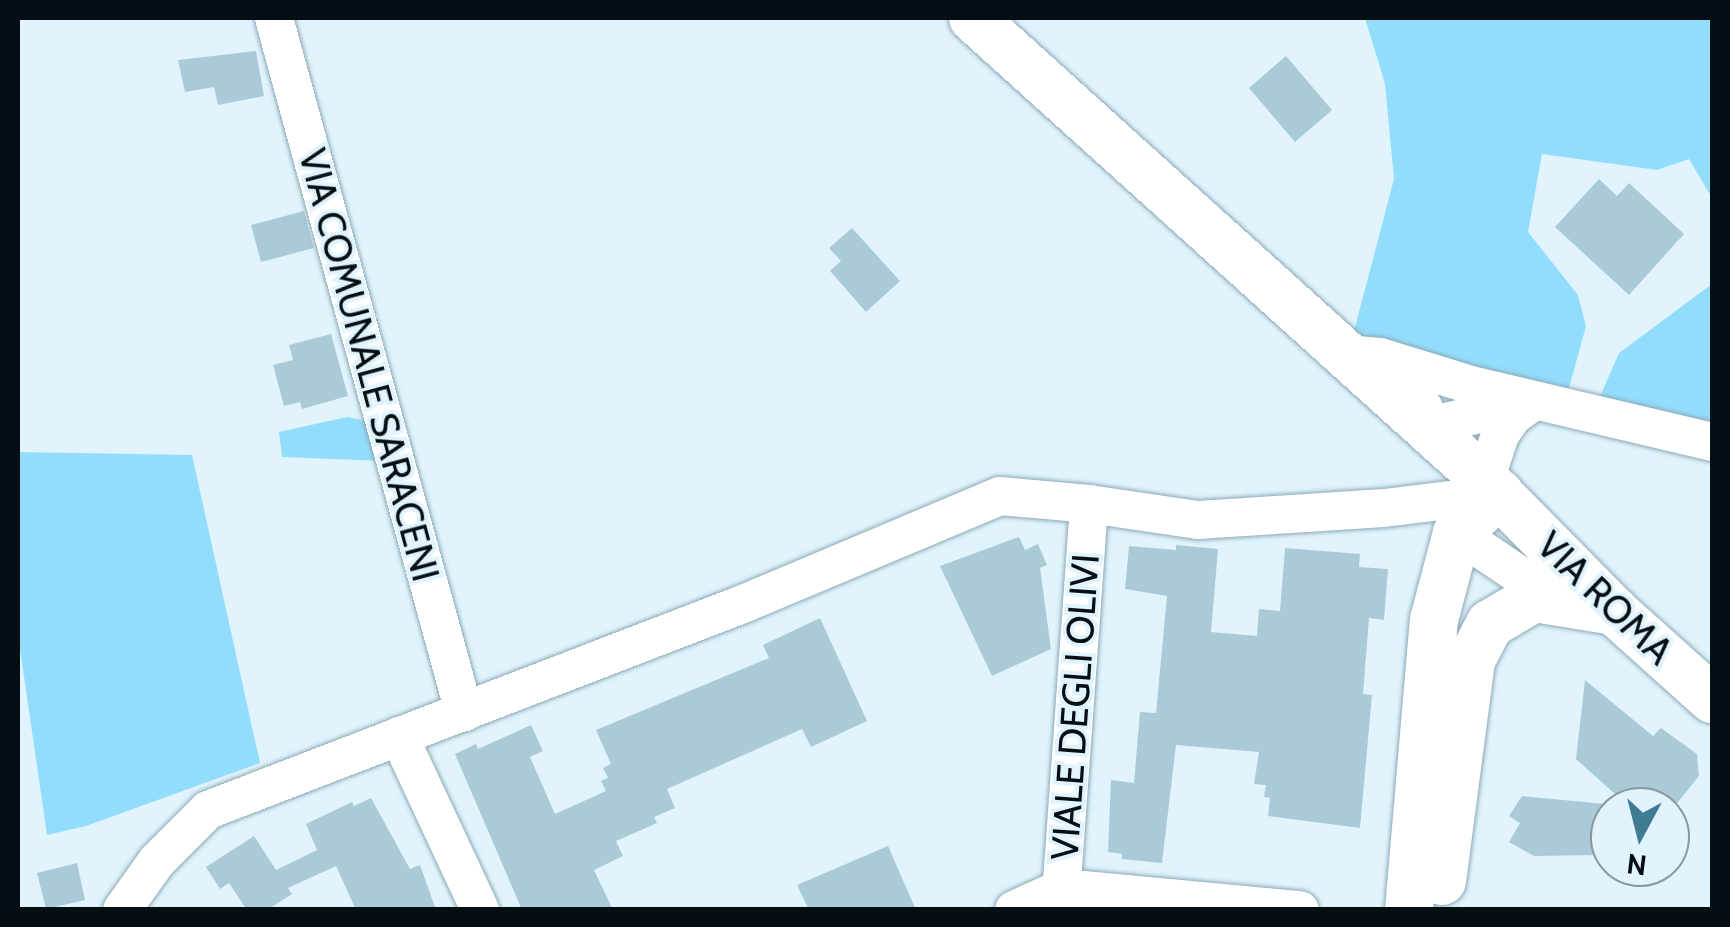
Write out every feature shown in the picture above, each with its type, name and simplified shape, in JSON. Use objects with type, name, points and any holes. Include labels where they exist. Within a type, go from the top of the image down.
[{"type":"main road","name":"VIA ROMA","points":[[973,18],[1492,487],[1614,611],[1712,700]]},
{"type":"main road","points":[[1409,910],[1434,620],[1457,533],[1492,487]]},
{"type":"main road","points":[[1438,910],[1471,660],[1490,624],[1534,598],[1614,611]]},
{"type":"street","name":"VIA COMUNALE SARACENI","points":[[274,18],[464,712]]},
{"type":"street","points":[[1346,354],[1380,357],[1471,385],[1712,442]]},
{"type":"street","points":[[1471,385],[1440,388],[1424,400],[1424,427],[1535,401]]},
{"type":"street","points":[[122,910],[156,860],[208,810],[744,604],[1000,496],[1198,520],[1384,508],[1492,487],[1500,435],[1512,417],[1535,401]]},
{"type":"street","name":"VIALE DEGLI OLIVI","points":[[1061,899],[1089,504]]},
{"type":"street","points":[[1457,533],[1558,600]]},
{"type":"street","points":[[399,736],[480,910]]},
{"type":"street","points":[[1014,910],[1061,899],[1300,910]]},
{"type":"shaded area","points":[[1365,18],[1712,18],[1712,198],[1689,159],[1657,170],[1542,154],[1528,232],[1578,295],[1586,326],[1568,392],[1353,335],[1394,179],[1385,84]]},
{"type":"shaded area","points":[[1712,284],[1712,424],[1599,399],[1619,353]]},
{"type":"shaded area","points":[[347,417],[373,422],[384,461],[282,457],[279,432]]},
{"type":"shaded area","points":[[18,452],[192,455],[260,763],[86,826],[47,835],[18,635]]},
{"type":"building","points":[[256,51],[264,96],[218,105],[214,87],[185,92],[178,60]]},
{"type":"building","points":[[1286,56],[1332,110],[1295,142],[1249,88]]},
{"type":"building","points":[[1599,179],[1617,196],[1629,183],[1684,234],[1629,295],[1555,227]]},
{"type":"building","points":[[304,211],[314,248],[261,262],[251,225]]},
{"type":"building","points":[[852,228],[900,281],[866,312],[830,271],[841,261],[829,248]]},
{"type":"building","points":[[331,334],[348,396],[302,409],[300,402],[284,406],[273,365],[293,360],[289,345]]},
{"type":"building","points":[[1019,537],[1025,550],[1038,544],[1047,565],[1040,568],[1051,649],[992,676],[940,566]]},
{"type":"building","points":[[1176,545],[1218,549],[1211,632],[1257,636],[1259,609],[1280,611],[1285,548],[1360,554],[1359,567],[1388,569],[1384,620],[1369,618],[1363,694],[1372,695],[1360,828],[1268,816],[1270,798],[1264,797],[1266,785],[1254,784],[1259,752],[1176,745],[1162,863],[1122,859],[1122,854],[1108,852],[1111,780],[1134,783],[1140,712],[1156,713],[1167,596],[1125,589],[1129,546],[1176,550]]},
{"type":"building","points":[[820,618],[867,721],[811,747],[802,729],[667,789],[675,808],[654,817],[657,823],[616,841],[623,856],[594,870],[613,910],[522,910],[455,754],[476,744],[478,749],[531,725],[543,751],[530,757],[555,814],[606,791],[601,781],[608,778],[603,768],[611,764],[596,730],[769,658],[763,645]]},
{"type":"building","points":[[1585,680],[1653,736],[1661,728],[1697,754],[1699,776],[1690,787],[1607,787],[1576,759]]},
{"type":"building","points":[[1522,796],[1590,803],[1590,855],[1534,856],[1509,842],[1520,823],[1509,816]]},
{"type":"building","points":[[371,798],[410,869],[420,865],[436,910],[356,910],[336,866],[288,888],[292,894],[267,910],[247,910],[229,883],[220,889],[206,867],[254,836],[276,870],[317,850],[306,824],[352,802],[354,806]]},
{"type":"building","points":[[888,846],[916,910],[809,910],[797,885]]},
{"type":"building","points":[[77,863],[85,900],[46,909],[37,873]]}]
